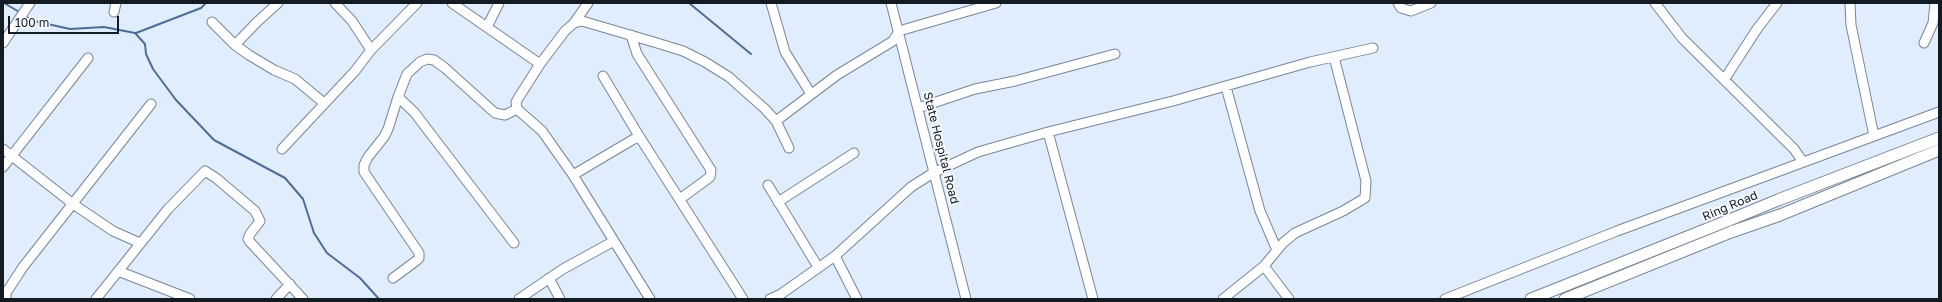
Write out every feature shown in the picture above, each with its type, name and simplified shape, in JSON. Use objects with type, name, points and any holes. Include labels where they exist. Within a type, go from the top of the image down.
[{"type":"main road","name":"Ring Road","points":[[1531,299],[1727,222],[1778,200],[1939,138]]},
{"type":"main road","name":"Ring Road","points":[[1565,299],[1723,235],[1780,215],[1939,150]]},
{"type":"street","points":[[235,45],[278,3]]},
{"type":"street","points":[[335,3],[352,21],[372,50]]},
{"type":"street","points":[[282,149],[417,3]]},
{"type":"street","points":[[452,3],[540,64]]},
{"type":"street","points":[[487,27],[498,3]]},
{"type":"street","points":[[588,3],[574,23],[565,31],[540,64],[519,96],[516,102],[517,109],[546,136],[573,175],[636,274],[650,299]]},
{"type":"street","points":[[771,3],[785,52],[811,94]]},
{"type":"street","name":"State Hospital Road","points":[[891,3],[966,299]]},
{"type":"street","points":[[776,121],[837,74],[893,41],[899,31],[996,3]]},
{"type":"street","points":[[1398,3],[1401,8],[1411,11],[1431,3]]},
{"type":"street","points":[[1655,3],[1682,38],[1794,149],[1803,162]]},
{"type":"street","points":[[1724,80],[1757,29],[1778,3]]},
{"type":"street","points":[[1850,3],[1850,25],[1874,136]]},
{"type":"street","points":[[1924,43],[1933,22],[1935,3]]},
{"type":"street","points":[[5,41],[29,4]]},
{"type":"street","points":[[574,23],[582,21],[592,22],[683,51],[705,62],[729,77],[776,121],[789,148]]},
{"type":"street","points":[[212,22],[235,45],[268,67],[295,79],[324,103]]},
{"type":"street","points":[[631,35],[636,54],[659,86],[711,170],[710,176],[680,199]]},
{"type":"street","points":[[770,299],[781,294],[835,256],[906,191],[933,173],[986,149],[1226,87],[1286,68],[1373,48]]},
{"type":"street","points":[[918,108],[976,89],[1015,81],[1115,54]]},
{"type":"street","points":[[1223,299],[1264,266],[1277,250],[1295,234],[1343,211],[1365,198],[1366,181],[1334,57]]},
{"type":"street","points":[[3,167],[88,58]]},
{"type":"street","points":[[393,278],[416,261],[419,258],[419,253],[364,172],[364,165],[388,129],[407,74],[420,62],[427,59],[434,60],[495,112],[505,115],[517,109]]},
{"type":"street","points":[[603,76],[639,136],[743,299]]},
{"type":"street","points":[[1226,87],[1260,211],[1277,250]]},
{"type":"street","points":[[398,97],[414,112],[514,243]]},
{"type":"street","points":[[7,296],[47,236],[151,104]]},
{"type":"street","points":[[1444,299],[1617,231],[1939,112]]},
{"type":"street","points":[[1048,132],[1093,299]]},
{"type":"street","points":[[573,175],[639,136]]},
{"type":"street","points":[[3,149],[73,204],[113,231],[140,244]]},
{"type":"street","points":[[778,202],[854,153]]},
{"type":"street","points":[[96,299],[168,209],[205,171],[216,178],[255,211],[260,220],[248,239],[303,299]]},
{"type":"street","points":[[768,185],[818,267]]},
{"type":"street","points":[[519,299],[548,278],[614,241]]},
{"type":"street","points":[[835,256],[857,299]]},
{"type":"street","points":[[1264,266],[1289,299]]},
{"type":"street","points":[[118,271],[190,299]]},
{"type":"street","points":[[548,278],[560,299]]},
{"type":"street","points":[[276,299],[290,284]]},
{"type":"waterway","points":[[4,3],[21,13]]},
{"type":"waterway","points":[[136,33],[201,8],[206,3]]},
{"type":"waterway","points":[[689,3],[751,54]]},
{"type":"waterway","points":[[25,16],[34,21],[70,29],[104,27],[135,33],[145,44],[146,54],[153,69],[176,100],[214,140],[285,178],[303,199],[314,233],[327,253],[360,278],[379,299]]}]
